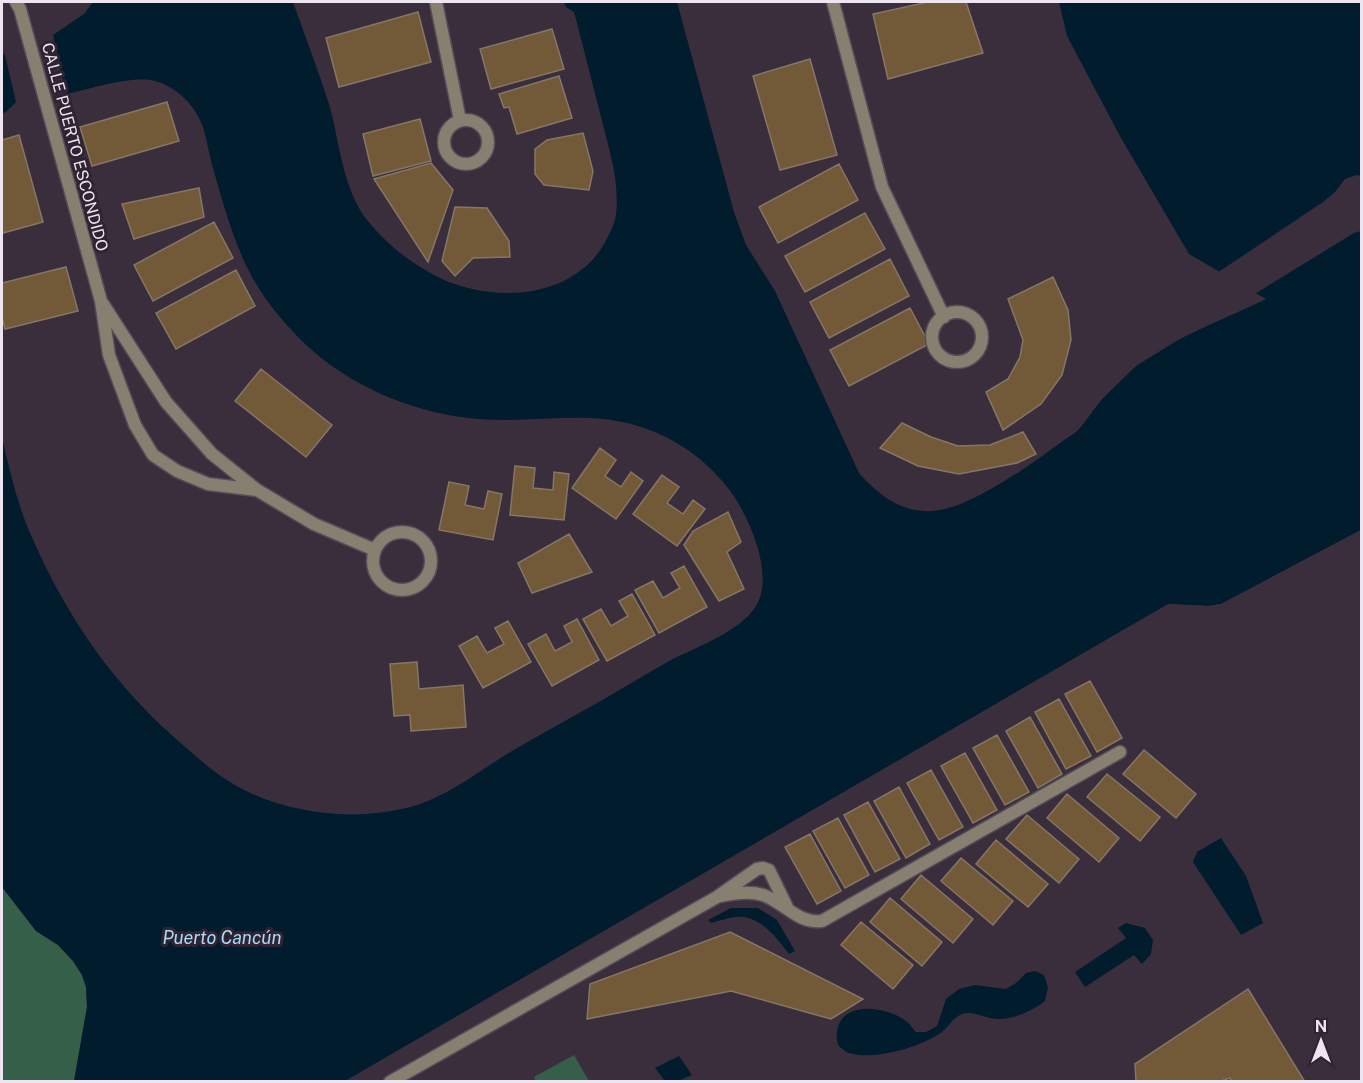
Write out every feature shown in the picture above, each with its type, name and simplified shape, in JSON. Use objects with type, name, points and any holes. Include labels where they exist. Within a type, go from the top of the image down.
[{"type":"street","name":"CALLE PUERTO ESCONDIDO","points":[[16,2],[101,301],[113,366],[135,425],[153,455],[177,471],[208,484],[257,490]]},
{"type":"street","points":[[436,2],[460,120]]},
{"type":"street","points":[[833,2],[882,187],[944,317]]},
{"type":"street","name":"CALLE PUERTO ESCONDIDO","points":[[101,301],[166,402],[212,454],[257,490],[314,524],[375,550]]},
{"type":"street","points":[[957,313],[965,314],[978,324],[982,340],[975,355],[969,360],[953,362],[939,354],[935,347],[933,332],[936,324],[944,317],[957,313]]},
{"type":"street","points":[[410,532],[419,536],[427,544],[431,553],[430,573],[416,587],[396,590],[387,586],[375,572],[372,563],[375,550],[383,538],[392,533],[410,532]]},
{"type":"street","points":[[762,894],[787,907],[797,917],[811,922],[822,921],[1120,752]]},
{"type":"street","points":[[390,1082],[717,897],[757,869],[769,870],[787,907]]},
{"type":"street","points":[[717,897],[736,893],[769,893],[772,890],[773,879]]},
{"type":"green space","points":[[2,887],[36,931],[58,945],[82,975],[86,987],[87,1007],[74,1081],[2,1081]]},
{"type":"green space","points":[[574,1055],[589,1081],[536,1081],[534,1077]]},
{"type":"water","name":"Puerto Cancún","points":[[93,2],[293,2],[329,104],[347,179],[367,220],[392,246],[432,274],[463,287],[508,293],[553,286],[573,276],[590,262],[604,244],[613,227],[616,215],[615,176],[610,151],[574,12],[566,7],[564,2],[677,2],[734,212],[746,245],[775,291],[859,473],[879,493],[899,505],[918,511],[937,510],[957,505],[977,497],[1024,469],[1076,432],[1103,397],[1136,366],[1167,346],[1266,299],[1189,254],[1121,138],[1067,36],[1059,2],[1361,2],[1361,530],[1221,604],[1208,606],[1168,604],[345,1081],[74,1081],[87,1007],[86,987],[82,975],[58,945],[36,931],[2,887],[2,438],[22,511],[45,565],[60,595],[114,675],[158,722],[218,774],[250,793],[293,808],[315,812],[361,814],[406,808],[434,798],[669,661],[733,628],[753,610],[759,600],[762,587],[760,557],[756,542],[736,499],[700,459],[666,437],[628,423],[608,420],[574,418],[492,420],[433,412],[411,406],[369,388],[349,377],[313,351],[278,315],[250,273],[229,222],[202,126],[197,113],[187,101],[162,83],[145,80],[111,83],[66,94],[53,35],[84,14]]},
{"type":"water","points":[[2,52],[5,55],[16,102],[2,113]]},
{"type":"water","points":[[1221,838],[1246,876],[1263,923],[1241,935],[1193,862],[1197,852]]},
{"type":"water","points":[[731,908],[758,908],[777,920],[795,951],[789,954],[766,928],[752,919],[735,917],[711,923],[708,920]]},
{"type":"water","points":[[1126,923],[1145,928],[1153,940],[1151,954],[1142,964],[1134,955],[1085,987],[1075,972],[1126,938],[1118,928]]},
{"type":"water","points":[[1035,971],[1044,975],[1048,987],[1045,1001],[1019,1015],[997,1019],[965,1013],[933,1038],[884,1054],[859,1055],[843,1050],[838,1045],[837,1033],[841,1021],[847,1014],[856,1010],[888,1012],[906,1021],[916,1032],[926,1032],[937,1026],[946,999],[959,989],[975,985],[1006,989],[1026,973]]},
{"type":"water","points":[[679,1056],[692,1075],[678,1081],[665,1081],[655,1068]]},
{"type":"pier","points":[[1361,176],[1361,231],[1354,233],[1253,295],[1217,273],[1323,202],[1345,179]]},
{"type":"pier","points":[[1194,330],[1136,366],[1103,398],[1077,431],[1061,442],[1100,396],[1134,364]]},
{"type":"pier","points":[[1361,530],[1362,533],[1222,607],[1188,609],[1173,608],[1168,604],[1208,606],[1221,604]]},
{"type":"building","points":[[928,2],[966,2],[983,53],[888,79],[873,14]]},
{"type":"building","points":[[418,12],[431,62],[339,87],[326,38]]},
{"type":"building","points":[[552,29],[564,69],[491,89],[480,49]]},
{"type":"building","points":[[810,59],[837,155],[780,170],[753,76]]},
{"type":"building","points":[[559,76],[572,118],[517,134],[509,107],[504,108],[499,94]]},
{"type":"building","points":[[167,102],[179,141],[92,166],[80,127]]},
{"type":"building","points":[[420,119],[431,161],[373,176],[363,134]]},
{"type":"building","points":[[583,133],[593,171],[589,190],[544,185],[535,174],[535,149],[547,140]]},
{"type":"building","points":[[19,135],[43,222],[3,233],[2,140]]},
{"type":"building","points":[[431,163],[453,190],[428,262],[374,179]]},
{"type":"building","points":[[839,164],[858,200],[778,243],[759,207]]},
{"type":"building","points":[[199,188],[204,217],[134,239],[122,204]]},
{"type":"building","points":[[455,207],[487,208],[509,241],[510,257],[473,258],[455,276],[442,261]]},
{"type":"building","points":[[865,213],[885,249],[805,292],[785,256]]},
{"type":"building","points":[[214,222],[233,258],[153,301],[134,265]]},
{"type":"building","points":[[890,259],[909,296],[829,338],[810,302]]},
{"type":"building","points":[[66,267],[78,311],[5,329],[2,317],[2,283]]},
{"type":"building","points":[[236,270],[255,306],[176,349],[156,313]]},
{"type":"building","points":[[1053,277],[1068,310],[1071,340],[1062,375],[1041,404],[1003,430],[986,392],[1008,379],[1020,357],[1023,340],[1008,299]]},
{"type":"building","points":[[910,308],[929,344],[849,386],[830,350]]},
{"type":"building","points":[[261,369],[332,425],[306,457],[235,401]]},
{"type":"building","points":[[902,423],[931,437],[958,446],[990,445],[1023,432],[1036,454],[1017,463],[959,474],[918,466],[880,448]]},
{"type":"building","points":[[600,448],[616,460],[605,476],[621,487],[631,472],[643,481],[616,519],[572,488]]},
{"type":"building","points":[[515,466],[535,468],[533,488],[553,490],[554,472],[569,474],[564,520],[510,515]]},
{"type":"building","points":[[662,475],[679,487],[667,503],[683,514],[693,500],[705,509],[677,546],[633,514]]},
{"type":"building","points":[[449,482],[469,486],[465,505],[484,509],[488,491],[502,494],[493,540],[439,530]]},
{"type":"building","points":[[728,512],[741,542],[727,552],[744,589],[719,601],[684,545],[693,531]]},
{"type":"building","points":[[569,534],[592,572],[532,593],[518,563]]},
{"type":"building","points":[[684,566],[707,607],[659,633],[635,590],[653,581],[663,598],[680,588],[671,573]]},
{"type":"building","points":[[632,594],[655,635],[607,661],[583,619],[601,609],[611,626],[628,616],[619,601]]},
{"type":"building","points":[[577,619],[599,660],[552,686],[528,644],[546,634],[555,651],[572,642],[564,626]]},
{"type":"building","points":[[508,621],[531,662],[483,688],[459,646],[477,636],[487,653],[504,644],[495,628]]},
{"type":"building","points":[[417,662],[419,689],[463,685],[466,727],[411,731],[410,715],[394,716],[390,664]]},
{"type":"building","points":[[1090,681],[1122,738],[1097,752],[1065,694]]},
{"type":"building","points":[[1059,699],[1091,756],[1066,769],[1035,712]]},
{"type":"building","points":[[1030,717],[1062,774],[1038,788],[1006,731]]},
{"type":"building","points":[[997,735],[1029,792],[1005,805],[973,748]]},
{"type":"building","points":[[1144,750],[1196,794],[1176,818],[1123,774]]},
{"type":"building","points":[[965,753],[997,810],[973,823],[941,766]]},
{"type":"building","points":[[931,770],[963,827],[939,840],[907,783]]},
{"type":"building","points":[[1107,774],[1160,817],[1140,841],[1087,797]]},
{"type":"building","points":[[899,787],[930,844],[906,858],[874,801]]},
{"type":"building","points":[[1067,794],[1119,838],[1099,862],[1047,818]]},
{"type":"building","points":[[868,802],[900,859],[875,872],[844,815]]},
{"type":"building","points":[[1027,815],[1079,859],[1059,883],[1006,839]]},
{"type":"building","points":[[838,818],[869,875],[845,888],[813,831]]},
{"type":"building","points":[[810,834],[841,891],[817,904],[785,847]]},
{"type":"building","points":[[996,840],[1048,884],[1028,907],[976,864]]},
{"type":"building","points":[[961,858],[1013,901],[993,925],[941,881]]},
{"type":"building","points":[[921,875],[973,919],[953,943],[901,899]]},
{"type":"building","points":[[890,898],[942,942],[922,966],[870,922]]},
{"type":"building","points":[[861,922],[913,965],[893,989],[841,945]]},
{"type":"building","points":[[730,932],[863,999],[831,1019],[731,991],[587,1019],[590,984]]},
{"type":"building","points":[[1248,989],[1305,1082],[1232,1082],[1230,1078],[1218,1082],[1136,1082],[1135,1064]]}]
